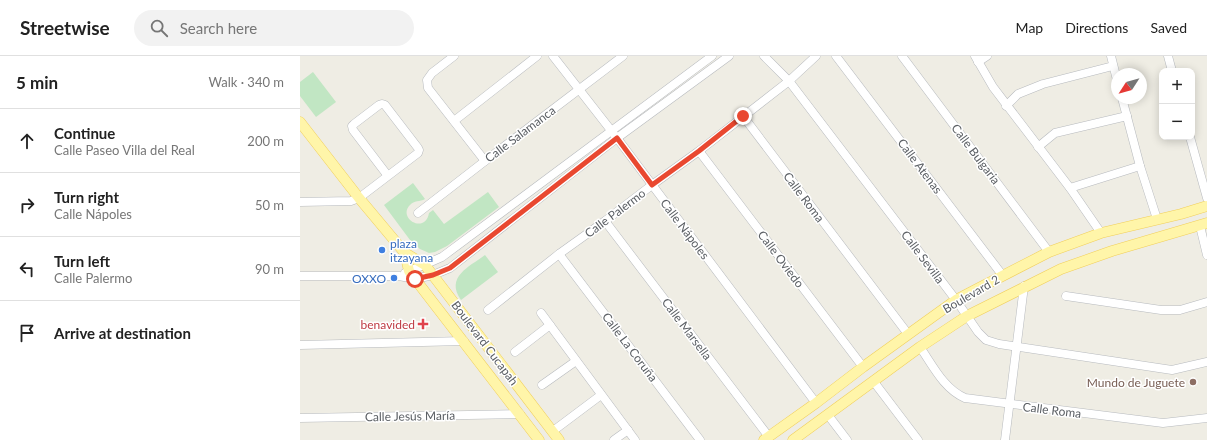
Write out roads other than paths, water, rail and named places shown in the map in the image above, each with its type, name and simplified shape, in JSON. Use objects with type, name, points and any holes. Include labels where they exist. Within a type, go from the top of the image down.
[{"type":"main road","name":"Boulevard Cucapah","points":[[300,122],[359,198],[405,253],[425,265],[559,440]]},
{"type":"main road","name":"Boulevard 2","points":[[766,438],[956,300],[1049,252],[1101,233],[1181,214],[1207,206]]},
{"type":"main road","name":"Boulevard 2","points":[[793,440],[920,348],[967,316],[1024,286],[1061,269],[1112,251],[1203,225]]},
{"type":"main road","name":"Boulevard Cucapah","points":[[405,253],[409,270],[415,279],[539,440]]},
{"type":"street","points":[[454,56],[432,73],[427,80],[428,88],[485,161]]},
{"type":"street","points":[[454,121],[537,56]]},
{"type":"street","name":"Calle Nápoles","points":[[553,56],[611,130],[816,402]]},
{"type":"street","points":[[399,276],[409,270],[425,265],[442,257],[712,56]]},
{"type":"street","points":[[300,276],[399,276],[415,279],[433,275],[450,268],[617,138],[729,56]]},
{"type":"street","name":"Calle Sevilla","points":[[764,56],[789,81],[956,300],[978,332],[986,340],[1017,347],[1172,370],[1207,362]]},
{"type":"street","name":"Calle Palermo","points":[[488,310],[559,254],[699,151],[789,81],[816,56]]},
{"type":"street","name":"Calle Atenas","points":[[836,56],[1003,276]]},
{"type":"street","name":"Calle Bulgaria","points":[[902,56],[1049,252]]},
{"type":"street","points":[[987,56],[976,59],[993,87],[1070,188],[1101,233]]},
{"type":"street","points":[[1006,106],[1018,94],[1043,84],[1113,66],[1111,56]]},
{"type":"street","points":[[1168,56],[1171,68]]},
{"type":"street","name":"Calle Salamanca","points":[[418,213],[621,57]]},
{"type":"street","points":[[300,202],[342,202],[359,198],[388,176],[418,153],[419,150],[386,105],[382,104],[352,126],[353,130],[388,176]]},
{"type":"street","points":[[1124,104],[1140,166],[1157,219]]},
{"type":"street","name":"Calle Roma","points":[[743,116],[908,334]]},
{"type":"street","points":[[1038,147],[1055,133],[1127,116]]},
{"type":"street","points":[[1191,140],[1207,198]]},
{"type":"street","name":"Calle Oviedo","points":[[699,151],[863,367]]},
{"type":"street","points":[[1070,188],[1140,166]]},
{"type":"street","name":"Calle Marsella","points":[[605,221],[766,438]]},
{"type":"street","points":[[1203,225],[1207,255]]},
{"type":"street","name":"Calle La Coruña","points":[[559,254],[700,440]]},
{"type":"street","points":[[1005,440],[1024,286]]},
{"type":"street","points":[[1066,296],[1161,310],[1180,310],[1207,302]]},
{"type":"street","points":[[541,313],[635,440]]},
{"type":"street","points":[[515,352],[550,325]]},
{"type":"street","points":[[300,344],[464,341]]},
{"type":"street","name":"Calle Roma","points":[[920,348],[949,388],[957,395],[965,398],[1163,423],[1207,418]]},
{"type":"street","points":[[542,385],[576,361]]},
{"type":"street","points":[[874,382],[918,440]]},
{"type":"street","points":[[553,431],[601,395]]},
{"type":"street","name":"Calle Jesús María","points":[[300,418],[520,414]]},
{"type":"street","points":[[828,415],[847,440]]},
{"type":"street","points":[[614,440],[628,430]]},
{"type":"place","name":"plaza itzayana","points":[[382,250]]},
{"type":"place","name":"OXXO","points":[[394,278]]},
{"type":"place","name":"benavided","points":[[423,324]]},
{"type":"place","name":"Mundo de Juguete","points":[[1193,382]]}]
